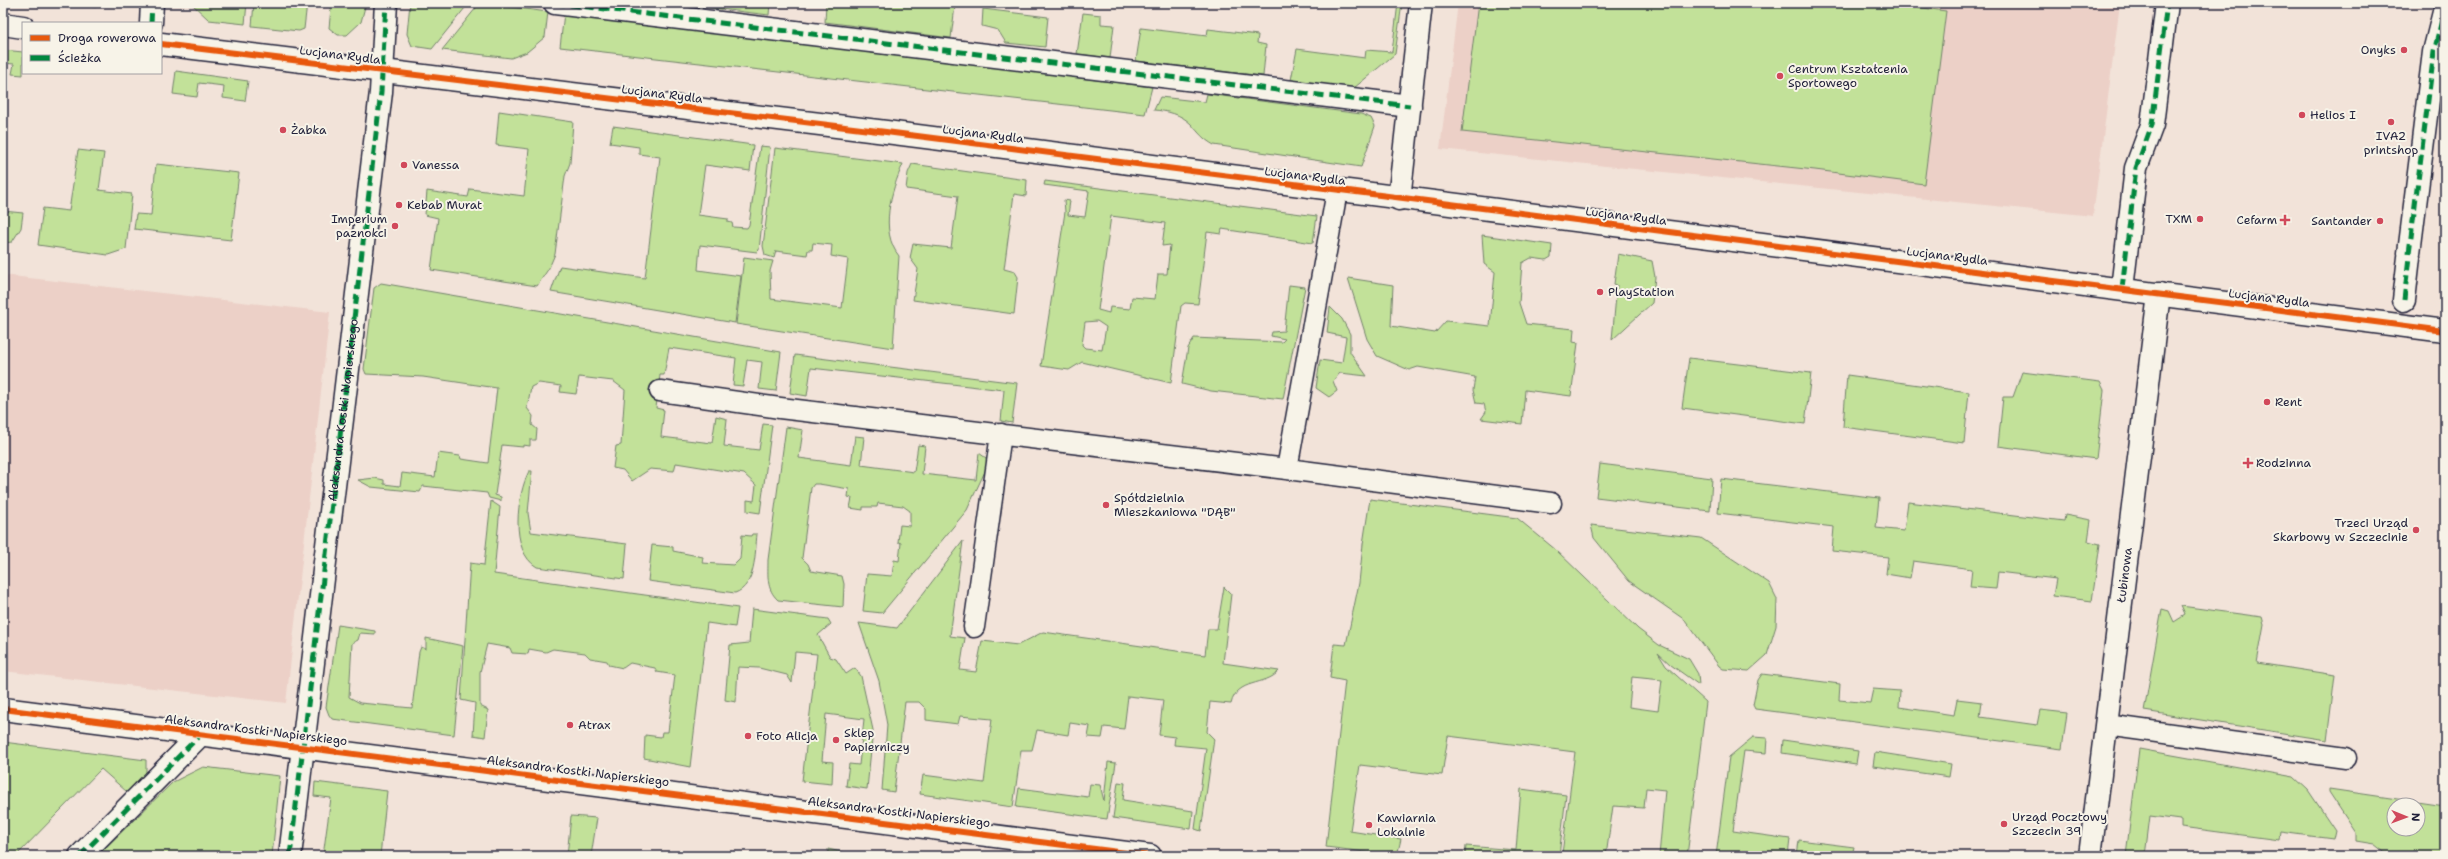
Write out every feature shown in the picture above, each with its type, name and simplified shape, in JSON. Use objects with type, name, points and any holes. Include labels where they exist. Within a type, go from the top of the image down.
[{"type":"street","points":[[151,22],[152,3]]},
{"type":"street","name":"Lucjana Rydla","points":[[383,72],[386,3]]},
{"type":"street","points":[[555,3],[1410,106]]},
{"type":"street","points":[[1399,199],[1421,3]]},
{"type":"street","points":[[2122,289],[2136,168],[2152,124],[2167,3]]},
{"type":"street","points":[[2404,300],[2434,52],[2445,14]]},
{"type":"street","points":[[3,24],[22,27]]},
{"type":"street","name":"Lucjana Rydla","points":[[162,44],[886,132],[1399,199],[2122,289],[2445,331]]},
{"type":"street","name":"Aleksandra Kostki Napierskiego","points":[[303,748],[383,72]]},
{"type":"street","name":"Łubinowa","points":[[2090,856],[2159,294]]},
{"type":"street","name":"Aleksandra Kostki Napierskiego","points":[[3,709],[1150,856]]},
{"type":"street","points":[[80,856],[201,734]]},
{"type":"street","points":[[290,856],[303,748]]},
{"type":"lane","points":[[1287,469],[1337,191]]},
{"type":"lane","points":[[660,391],[1550,503]]},
{"type":"lane","points":[[974,627],[1001,434]]},
{"type":"lane","points":[[2106,725],[2346,758]]},
{"type":"shaded area","name":"Centrum Kształcenia Sportowego","points":[[1458,3],[2120,3],[2093,216],[1440,149]]},
{"type":"shaded area","points":[[3,275],[330,312],[286,703],[3,671]]},
{"type":"green space","points":[[58,3],[97,3],[96,7]]},
{"type":"green space","points":[[191,3],[247,3],[245,24],[209,20]]},
{"type":"green space","points":[[254,3],[307,3],[304,29],[299,31],[252,26]]},
{"type":"green space","points":[[326,3],[366,3],[361,22],[347,35],[338,35],[329,28],[331,8]]},
{"type":"green space","points":[[410,3],[469,3],[432,49],[412,46],[407,34]]},
{"type":"green space","points":[[480,3],[548,12],[545,37],[527,52],[511,58],[442,50]]},
{"type":"green space","points":[[671,3],[770,3],[769,15]]},
{"type":"green space","points":[[826,3],[944,3],[955,6],[951,38],[825,22]]},
{"type":"green space","points":[[1398,3],[1402,3],[1395,54],[1354,88],[1291,80],[1297,49],[1365,58],[1366,50],[1392,52]]},
{"type":"green space","name":"Centrum Kształcenia Sportowego","points":[[1478,3],[1884,3],[1946,11],[1924,184],[1815,170],[1462,132]]},
{"type":"green space","points":[[983,9],[1048,17],[1045,47],[1006,43],[998,30],[982,26]]},
{"type":"green space","points":[[564,13],[1152,87],[1145,114],[560,47]]},
{"type":"green space","points":[[1083,13],[1101,15],[1101,24],[1114,25],[1110,58],[1077,54]]},
{"type":"green space","points":[[1141,28],[1207,36],[1208,29],[1258,35],[1257,43],[1266,45],[1263,76],[1136,61]]},
{"type":"green space","points":[[3,50],[22,52],[23,75],[12,74],[14,64],[3,63]]},
{"type":"green space","points":[[176,71],[248,81],[245,101],[223,98],[224,86],[199,83],[197,97],[173,94]]},
{"type":"green space","points":[[1207,94],[1361,114],[1371,118],[1375,126],[1361,167],[1214,145],[1204,138],[1191,124],[1178,115],[1154,110],[1160,97],[1205,102]]},
{"type":"green space","points":[[499,111],[573,122],[570,163],[565,176],[555,254],[549,268],[537,286],[431,270],[438,218],[425,215],[427,191],[468,197],[470,189],[524,196],[529,149],[496,145]]},
{"type":"green space","points":[[613,126],[753,145],[750,171],[705,165],[698,215],[728,219],[728,222],[732,223],[733,227],[747,228],[749,225],[760,146],[770,147],[759,250],[757,252],[700,245],[698,270],[741,276],[735,323],[551,292],[560,266],[645,278],[660,157],[639,154],[639,147],[610,143]]},
{"type":"green space","points":[[775,148],[903,164],[894,186],[888,223],[893,246],[899,256],[893,348],[736,324],[744,257],[773,261],[770,271],[771,299],[842,308],[848,259],[831,256],[832,245],[813,243],[812,250],[808,250],[807,255],[776,251],[774,258],[765,255],[763,246]]},
{"type":"green space","points":[[78,150],[104,153],[99,190],[132,194],[126,249],[108,255],[38,245],[43,208],[69,211]]},
{"type":"green space","points":[[156,164],[239,173],[231,240],[134,229],[136,214],[151,215]]},
{"type":"green space","points":[[912,164],[1027,180],[1026,196],[1014,194],[1004,269],[1015,272],[1018,277],[1014,314],[913,300],[918,269],[910,258],[913,244],[951,248],[958,196],[906,189],[908,173]]},
{"type":"green space","points":[[1045,181],[1317,216],[1313,243],[1222,229],[1221,234],[1207,232],[1198,304],[1185,303],[1181,306],[1171,383],[1082,362],[1069,370],[1041,366],[1065,212],[1064,200],[1070,201],[1068,215],[1085,217],[1089,191],[1044,185]],"holes":[[[1111,216],[1165,223],[1162,246],[1170,245],[1167,274],[1158,274],[1155,299],[1132,297],[1130,309],[1110,307],[1109,313],[1098,310]],[[1097,321],[1106,327],[1102,350],[1085,348],[1082,345],[1085,322]]]},
{"type":"green space","points":[[3,211],[23,213],[21,228],[12,242],[3,243]]},
{"type":"green space","points":[[1482,235],[1552,245],[1551,257],[1546,260],[1531,258],[1522,263],[1519,303],[1526,324],[1574,329],[1573,342],[1578,343],[1571,396],[1525,390],[1522,424],[1481,419],[1486,412],[1484,404],[1476,403],[1473,390],[1475,377],[1418,367],[1409,370],[1377,356],[1367,339],[1348,278],[1393,285],[1391,326],[1435,333],[1446,321],[1490,326],[1495,272],[1484,264]]},
{"type":"green space","points":[[1618,254],[1652,261],[1655,277],[1652,303],[1612,340],[1617,285],[1614,284]]},
{"type":"green space","points":[[381,283],[781,352],[776,391],[759,389],[762,362],[747,360],[743,386],[733,385],[736,358],[669,348],[664,375],[660,375],[656,408],[664,410],[661,437],[712,443],[716,416],[727,419],[724,446],[759,450],[763,424],[772,425],[760,513],[747,511],[747,500],[754,501],[756,485],[744,474],[676,463],[674,471],[650,469],[632,481],[623,470],[613,468],[616,446],[621,445],[625,390],[613,381],[579,377],[576,394],[560,392],[561,386],[539,383],[531,387],[527,408],[533,416],[532,425],[537,429],[536,440],[530,440],[530,446],[523,445],[523,447],[502,445],[495,495],[501,497],[501,501],[489,498],[487,493],[423,486],[420,492],[371,487],[358,480],[375,478],[384,480],[384,484],[400,486],[402,473],[435,477],[438,453],[460,456],[461,459],[488,463],[497,388],[423,377],[366,374],[364,369],[374,288]]},
{"type":"green space","points":[[1289,285],[1305,287],[1283,399],[1211,391],[1182,384],[1188,348],[1194,338],[1282,342],[1285,339],[1271,336],[1272,332],[1284,331]]},
{"type":"green space","points":[[1330,307],[1342,319],[1350,334],[1350,352],[1367,376],[1340,373],[1333,381],[1337,391],[1329,397],[1316,388],[1320,360],[1342,363],[1346,337],[1327,333]]},
{"type":"green space","points":[[795,355],[1017,383],[1012,423],[1001,421],[1004,390],[811,368],[807,396],[790,393]]},
{"type":"green space","points":[[1689,358],[1811,373],[1805,424],[1682,408]]},
{"type":"green space","points":[[2022,372],[2100,382],[2104,390],[2096,459],[1998,446],[2003,397],[2013,397]]},
{"type":"green space","points":[[1847,375],[1969,392],[1964,443],[1843,427]]},
{"type":"green space","points":[[786,427],[803,430],[799,458],[851,465],[855,436],[864,437],[861,465],[914,472],[918,445],[925,446],[922,474],[976,480],[979,453],[986,458],[987,467],[967,510],[882,613],[863,611],[867,574],[892,576],[894,560],[899,561],[901,543],[898,542],[900,525],[910,526],[910,511],[903,506],[878,503],[877,507],[863,507],[863,510],[850,508],[852,498],[848,497],[849,489],[819,484],[814,484],[811,488],[802,558],[808,564],[811,571],[842,576],[844,584],[843,607],[778,600],[771,591],[768,582],[768,560]]},
{"type":"green space","points":[[1600,464],[1712,478],[1710,511],[1596,497]]},
{"type":"green space","points":[[529,471],[532,471],[528,513],[531,532],[627,544],[624,579],[537,567],[528,559],[522,549],[518,522],[521,494]]},
{"type":"green space","points":[[1721,479],[1879,498],[1876,528],[1904,531],[1908,502],[2064,521],[2065,515],[2091,520],[2088,541],[2100,544],[2092,601],[2053,596],[2056,579],[1998,572],[1996,589],[1970,587],[1972,569],[1913,561],[1910,578],[1886,574],[1888,557],[1832,551],[1834,527],[1718,513]]},
{"type":"green space","points":[[1370,499],[1517,518],[1556,550],[1638,629],[1659,645],[1689,659],[1698,674],[1699,685],[1671,665],[1658,653],[1666,666],[1706,702],[1687,856],[1659,856],[1665,790],[1646,788],[1644,808],[1613,806],[1606,856],[1562,854],[1575,752],[1448,736],[1442,775],[1360,765],[1350,831],[1401,839],[1397,856],[1326,847],[1345,681],[1330,678],[1334,644],[1346,645],[1359,583]],"holes":[[[1632,677],[1662,680],[1658,711],[1629,707]]]},
{"type":"green space","points":[[491,501],[500,507],[494,574],[738,608],[735,627],[707,623],[690,767],[644,758],[645,735],[661,737],[662,732],[668,732],[675,675],[657,672],[655,668],[630,663],[623,668],[609,665],[607,661],[590,658],[585,653],[553,649],[546,652],[529,649],[528,654],[512,653],[510,648],[487,644],[480,672],[480,706],[488,710],[485,737],[473,735],[475,703],[461,700],[470,563],[484,565]]},
{"type":"green space","points":[[1591,525],[1701,538],[1769,583],[1777,599],[1776,626],[1767,655],[1749,671],[1723,669],[1719,666],[1685,620],[1629,581],[1594,538]]},
{"type":"green space","points":[[752,534],[757,534],[755,559],[751,576],[742,589],[735,593],[648,581],[652,545],[673,547],[673,551],[703,557],[702,563],[734,565],[740,559],[742,535],[751,536]]},
{"type":"green space","points":[[963,541],[950,636],[965,638],[960,670],[976,672],[982,641],[1018,645],[1043,632],[1205,655],[1208,629],[1217,629],[1224,587],[1231,594],[1223,663],[1279,671],[1273,676],[1245,686],[1239,690],[1234,696],[1231,704],[1210,702],[1207,732],[1214,739],[1201,831],[1195,829],[1206,748],[1174,745],[1175,737],[1159,735],[1163,700],[1128,696],[1124,729],[1104,727],[1102,738],[1088,737],[1090,726],[1070,723],[1068,735],[1037,730],[1032,750],[1021,750],[1013,807],[920,794],[923,775],[984,783],[992,719],[960,716],[958,724],[926,720],[926,709],[919,702],[905,702],[894,792],[882,790],[887,725],[879,681],[859,623],[897,628]]},
{"type":"green space","points":[[2181,606],[2262,617],[2264,624],[2257,663],[2335,675],[2327,740],[2144,711],[2162,609],[2169,611],[2174,622],[2185,615]]},
{"type":"green space","points":[[752,609],[828,619],[831,624],[818,635],[830,657],[836,659],[846,674],[855,668],[861,676],[873,730],[867,789],[846,786],[849,764],[859,765],[864,719],[826,714],[822,761],[833,762],[832,784],[802,781],[817,654],[795,652],[792,683],[787,675],[759,668],[738,667],[736,702],[725,700],[730,645],[749,643]]},
{"type":"green space","points":[[338,625],[375,631],[375,634],[360,633],[358,640],[352,643],[349,697],[360,703],[412,708],[419,652],[421,647],[426,649],[426,638],[463,646],[454,735],[332,719],[326,707]]},
{"type":"green space","points":[[1762,674],[1840,684],[1839,700],[1870,703],[1873,689],[1900,691],[1899,707],[1954,715],[1957,699],[1982,702],[1980,717],[2037,725],[2040,710],[2067,713],[2062,749],[1755,709],[1753,705],[1758,680]]},
{"type":"green space","points":[[1753,737],[1767,738],[1766,753],[1744,751],[1733,831],[1790,839],[1788,856],[1716,856],[1729,757]]},
{"type":"green space","points":[[1783,740],[1858,751],[1856,764],[1782,753]]},
{"type":"green space","points":[[3,742],[146,760],[146,775],[127,792],[101,769],[16,856],[3,856]]},
{"type":"green space","points":[[2139,749],[2294,777],[2308,790],[2335,830],[2333,839],[2280,832],[2279,840],[2181,827],[2181,820],[2150,816],[2145,856],[2126,856]]},
{"type":"green space","points":[[1875,752],[1951,764],[1949,777],[1873,766]]},
{"type":"green space","points":[[1108,762],[1116,763],[1107,819],[1016,807],[1019,788],[1088,797],[1090,784],[1100,785],[1104,801]]},
{"type":"green space","points":[[203,767],[280,776],[272,856],[97,856],[173,782]]},
{"type":"green space","points":[[315,782],[387,791],[380,856],[323,856],[331,798],[314,796]]},
{"type":"green space","points":[[1118,782],[1125,783],[1123,800],[1193,811],[1191,829],[1113,818]]},
{"type":"green space","points":[[1521,789],[1566,795],[1559,856],[1465,856],[1466,846],[1516,850]]},
{"type":"green space","points":[[2329,789],[2386,797],[2386,837],[2426,837],[2426,803],[2445,806],[2445,856],[2389,856],[2374,844],[2356,841],[2356,833],[2329,792]]},
{"type":"green space","points":[[571,816],[597,818],[591,856],[567,856]]},
{"type":"green space","points":[[1799,840],[1854,847],[1852,855],[1797,856]]},
{"type":"green space","points":[[828,849],[846,853],[846,856],[828,856]]},
{"type":"marked path","points":[[151,22],[152,3]]},
{"type":"marked path","points":[[290,856],[381,92],[386,3]]},
{"type":"marked path","points":[[555,3],[1410,106]]},
{"type":"marked path","points":[[2122,289],[2136,168],[2152,125],[2167,3]]},
{"type":"marked path","points":[[2409,253],[2434,52],[2445,8]]},
{"type":"marked path","points":[[2404,300],[2409,257]]},
{"type":"marked path","points":[[80,856],[201,734]]},
{"type":"cycle path","points":[[162,44],[886,132],[2445,331]]},
{"type":"cycle path","points":[[3,709],[1150,856]]},
{"type":"place","name":"Onyks","points":[[2404,50]]},
{"type":"place","name":"Centrum Kształcenia Sportowego","points":[[1780,76]]},
{"type":"place","name":"Helios I","points":[[2302,115]]},
{"type":"place","name":"IVA2 printshop","points":[[2391,122]]},
{"type":"place","name":"Żabka","points":[[283,130]]},
{"type":"place","name":"Vanessa","points":[[404,165]]},
{"type":"place","name":"Kebab Murat","points":[[399,205]]},
{"type":"place","name":"TXM","points":[[2200,219]]},
{"type":"place","name":"Cefarm","points":[[2285,220]]},
{"type":"place","name":"Santander","points":[[2380,221]]},
{"type":"place","name":"Imperium paznokci","points":[[395,226]]},
{"type":"place","name":"PlayStation","points":[[1600,292]]},
{"type":"place","name":"Rent","points":[[2267,402]]},
{"type":"place","name":"Rodzinna","points":[[2248,463]]},
{"type":"place","name":"Spółdzielnia Mieszkaniowa \"DĄB\"","points":[[1106,505]]},
{"type":"place","name":"Trzeci Urząd Skarbowy w Szczecinie","points":[[2416,530]]},
{"type":"place","name":"Atrax","points":[[570,725]]},
{"type":"place","name":"Foto Alicja","points":[[748,736]]},
{"type":"place","name":"Sklep Papierniczy","points":[[836,740]]},
{"type":"place","name":"Urząd Pocztowy Szczecin 39","points":[[2004,824]]},
{"type":"place","name":"Kawiarnia Lokalnie","points":[[1369,825]]}]
